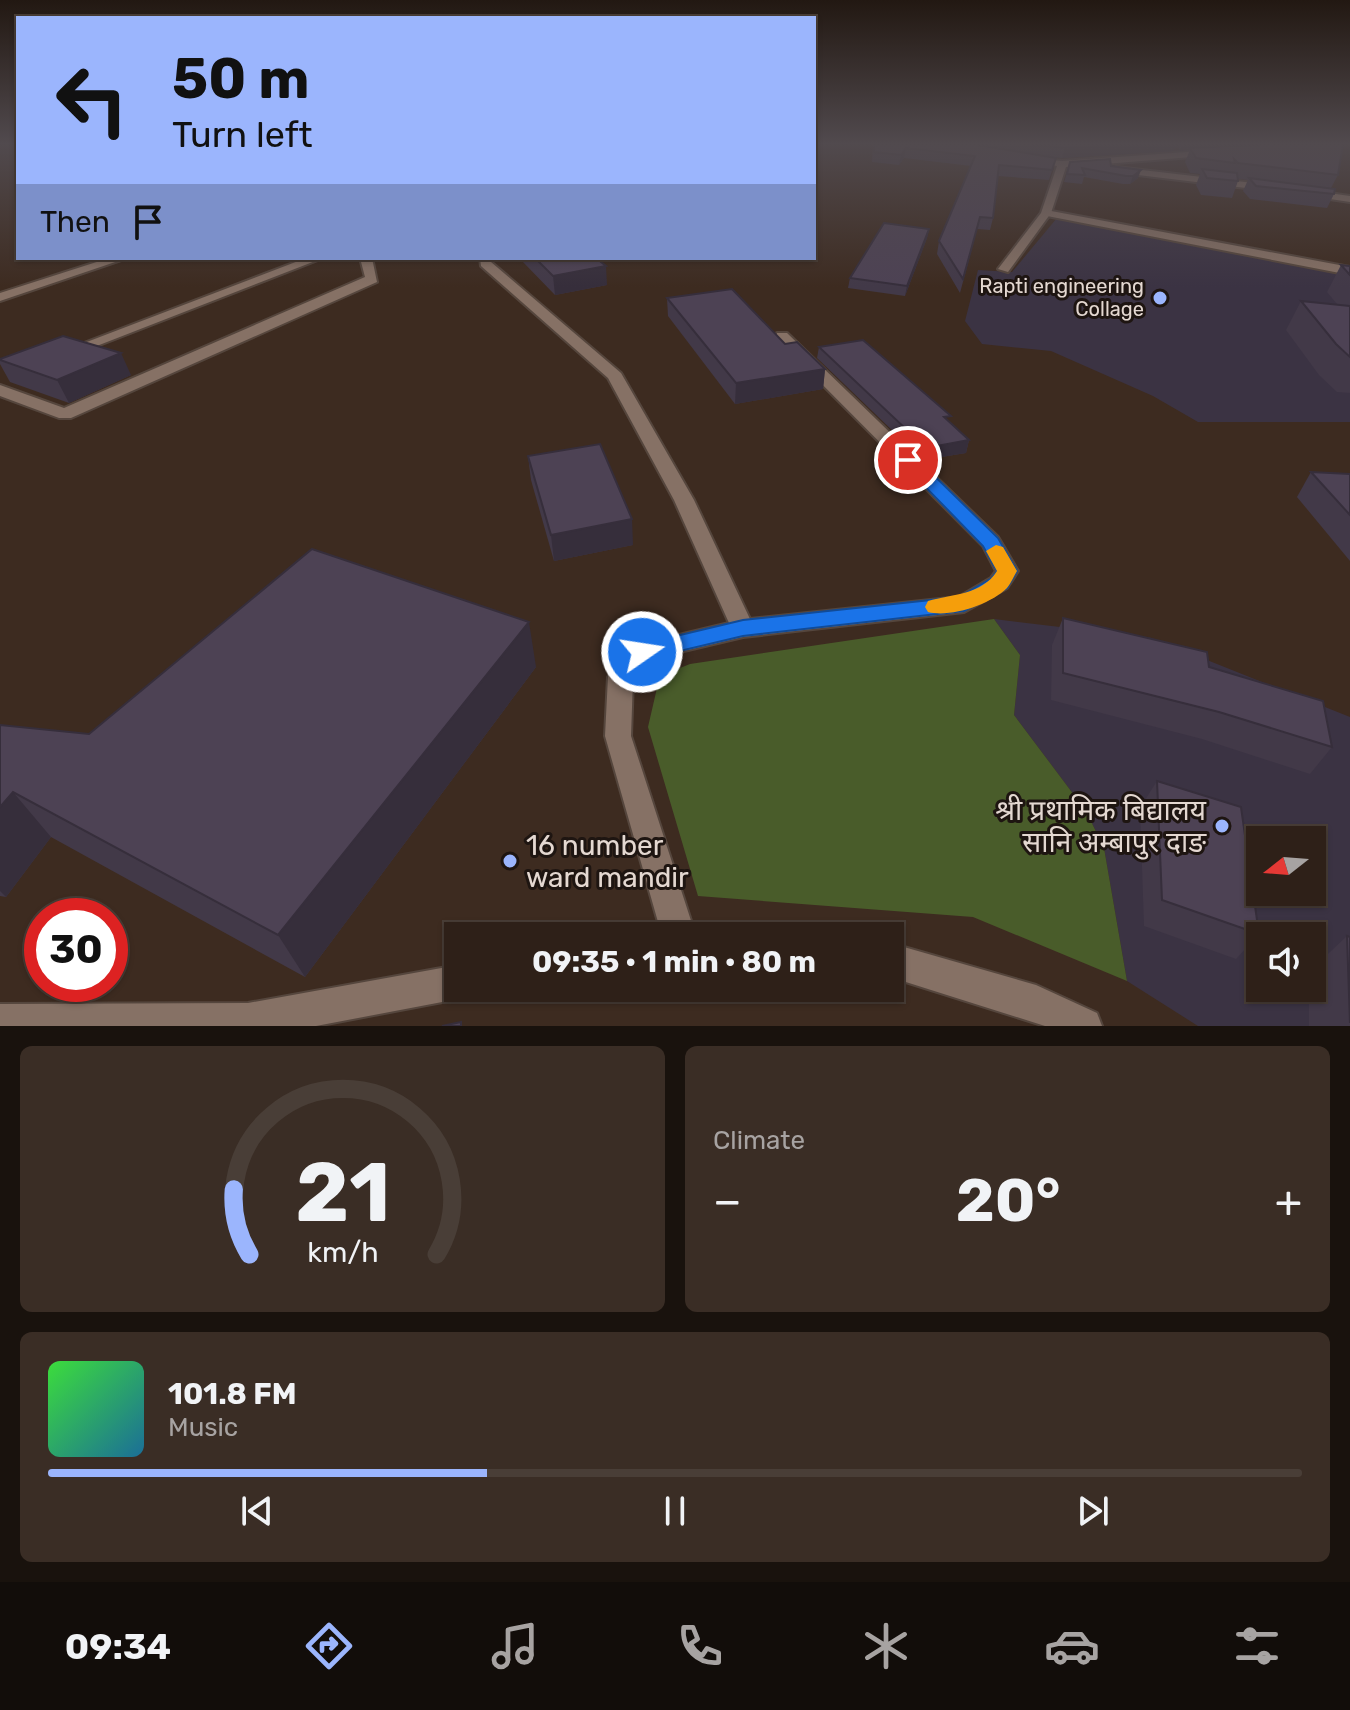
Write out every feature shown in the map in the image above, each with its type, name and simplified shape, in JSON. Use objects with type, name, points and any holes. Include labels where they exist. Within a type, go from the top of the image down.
[{"type":"street","points":[[1004,269],[1046,213],[1053,192]]},
{"type":"street","points":[[1301,192],[1350,199]]},
{"type":"street","points":[[1046,213],[1350,271]]},
{"type":"street","points":[[0,297],[115,260]]},
{"type":"street","points":[[59,356],[312,260]]},
{"type":"street","points":[[0,382],[65,414],[372,279],[367,260]]},
{"type":"street","points":[[486,260],[485,263],[615,376],[684,500],[743,628]]},
{"type":"street","points":[[675,922],[618,736],[621,677],[642,652],[743,628],[964,604],[999,583],[1007,571],[991,542],[782,336]]},
{"type":"street","points":[[904,964],[1036,1003],[1084,1026]]},
{"type":"street","points":[[0,1022],[248,1021],[444,985]]},
{"type":"shaded area","name":"Rapti engineering Collage","points":[[1057,218],[1350,276],[1350,422],[1198,422],[1153,396],[1051,351],[982,344],[965,321],[978,270],[1012,272]]},
{"type":"shaded area","name":"श्री प्रथामिक बिद्यालय सानि अम्बापुर दाङ","points":[[994,619],[1152,638],[1350,717],[1350,1026],[1198,1026],[1127,981],[1104,848],[1086,811],[1014,715],[1020,655]]},
{"type":"green space","points":[[994,619],[1020,655],[1014,715],[1086,811],[1104,848],[1127,981],[973,917],[698,896],[648,727],[657,688],[670,672],[690,664]]},
{"type":"building","points":[[960,192],[996,192],[993,218],[980,217],[963,279],[939,241]]},
{"type":"building","points":[[884,223],[929,229],[907,286],[850,278]]},
{"type":"building","points":[[537,260],[598,260],[606,266],[553,276]]},
{"type":"building","points":[[1341,265],[1350,266],[1350,275]]},
{"type":"building","points":[[732,289],[785,344],[797,342],[825,369],[736,383],[667,298]]},
{"type":"building","points":[[1301,301],[1350,306],[1350,357],[1336,344]]},
{"type":"building","points":[[63,336],[121,353],[57,380],[0,360],[0,359]]},
{"type":"building","points":[[863,340],[951,416],[944,417],[969,440],[926,448],[819,347]]},
{"type":"building","points":[[600,444],[632,519],[551,535],[528,456]]},
{"type":"building","points":[[1311,472],[1350,474],[1350,515]]},
{"type":"building","points":[[312,549],[529,622],[278,935],[13,792],[0,807],[0,725],[89,734]]},
{"type":"building","points":[[1063,618],[1207,652],[1209,667],[1323,701],[1332,747],[1219,712],[1063,673]]},
{"type":"building","points":[[1157,781],[1241,807],[1246,842],[1246,906],[1255,906],[1257,922],[1246,922],[1246,929],[1162,900]]},
{"type":"building","points":[[1347,936],[1350,937],[1350,1023]]},
{"type":"slow traffic","points":[[936,607],[964,604],[999,583],[1007,571],[996,551]]},
{"type":"place","name":"Rapti engineering Collage","points":[[1160,298]]},
{"type":"place","name":"श्री प्रथामिक बिद्यालय सानि अम्बापुर दाङ","points":[[1222,826]]},
{"type":"place","name":"16 number ward mandir","points":[[510,861]]},
{"type":"route","points":[[642,652],[743,628],[964,604],[999,583],[1007,571],[991,542],[908,460]]}]
